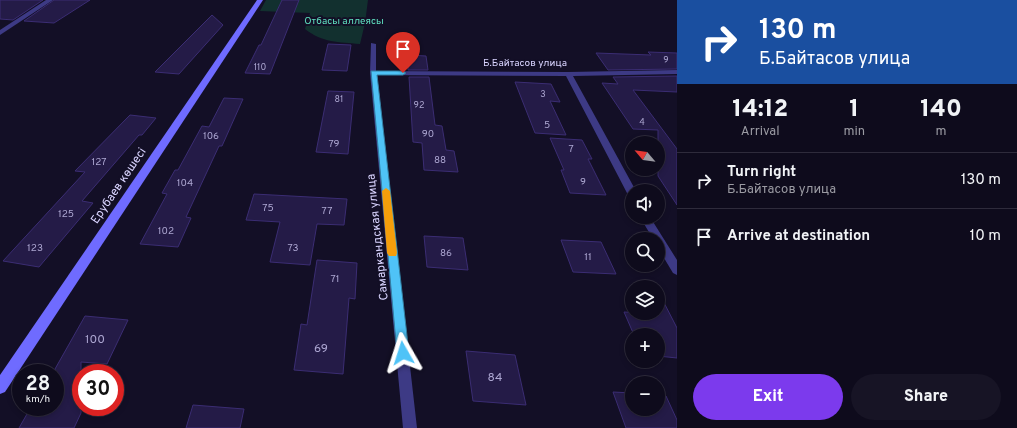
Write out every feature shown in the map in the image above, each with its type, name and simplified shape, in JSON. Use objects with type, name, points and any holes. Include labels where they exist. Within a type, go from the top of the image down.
[{"type":"main road","name":"Ерубаев көшесі","points":[[0,387],[260,0]]},
{"type":"street","points":[[0,33],[50,0]]},
{"type":"street","name":"Самаркандская улица","points":[[373,44],[373,73],[410,428]]},
{"type":"street","name":"Б.Байтасов улица","points":[[373,73],[568,74],[677,72]]},
{"type":"street","points":[[568,74],[627,184]]},
{"type":"street","points":[[649,224],[677,270]]},
{"type":"green space","name":"Отбасы аллеясы","points":[[266,0],[368,0],[360,44],[331,41],[312,34],[305,29],[310,13],[260,11]]},
{"type":"building","points":[[0,0],[43,0],[13,20],[0,19]]},
{"type":"building","points":[[54,0],[90,0],[54,23],[24,21]]},
{"type":"building","points":[[282,0],[299,0],[270,74],[245,73],[259,45],[261,45]]},
{"type":"building","points":[[212,15],[223,25],[179,74],[155,72]]},
{"type":"building","points":[[328,44],[351,45],[347,71],[322,70]]},
{"type":"building","points":[[648,52],[677,53],[677,69],[608,70],[596,53],[651,55]]},
{"type":"building","points":[[408,55],[426,56],[428,70],[408,70]]},
{"type":"building","points":[[677,76],[677,92],[633,90],[677,149],[677,205],[665,187],[665,184],[663,184],[658,176],[665,176],[665,136],[658,136],[658,130],[633,129],[602,83],[618,84],[613,77]]},
{"type":"building","points":[[409,77],[429,77],[435,125],[442,126],[446,150],[454,151],[458,172],[424,170],[422,143],[413,142]]},
{"type":"building","points":[[515,82],[551,84],[560,102],[550,101],[566,135],[535,133]]},
{"type":"building","points":[[328,91],[354,92],[348,154],[316,152]]},
{"type":"building","points":[[224,98],[243,99],[222,146],[219,146],[186,217],[191,218],[178,247],[140,244],[167,194],[162,193],[175,170],[178,170],[202,126],[209,127]]},
{"type":"building","points":[[130,115],[156,118],[142,135],[139,135],[82,201],[93,203],[39,267],[3,261],[85,172],[75,171]]},
{"type":"building","points":[[550,138],[582,140],[592,159],[588,159],[606,195],[570,193],[561,170],[564,170]]},
{"type":"building","points":[[254,194],[347,199],[344,225],[317,224],[310,265],[270,262],[280,222],[246,220]]},
{"type":"building","points":[[424,236],[463,238],[468,270],[427,267]]},
{"type":"building","points":[[561,240],[601,242],[616,274],[573,272]]},
{"type":"building","points":[[317,260],[357,263],[355,299],[349,298],[343,374],[294,370],[301,324],[307,325]]},
{"type":"building","points":[[665,305],[677,328],[677,358],[665,357],[665,328],[631,328],[627,320],[665,320]]},
{"type":"building","points":[[85,316],[128,320],[107,364],[81,362],[81,364],[72,364],[72,416],[80,416],[74,428],[19,428],[26,416],[64,416],[64,364],[58,364]]},
{"type":"building","points":[[466,351],[515,355],[526,405],[473,401]]},
{"type":"building","points":[[613,392],[625,393],[625,416],[665,416],[666,396],[677,420],[677,428],[626,428]]},
{"type":"building","points":[[193,405],[244,409],[240,428],[186,428]]},
{"type":"slow traffic","points":[[386,191],[392,253]]},
{"type":"route","points":[[403,73],[373,73],[403,353]]}]
